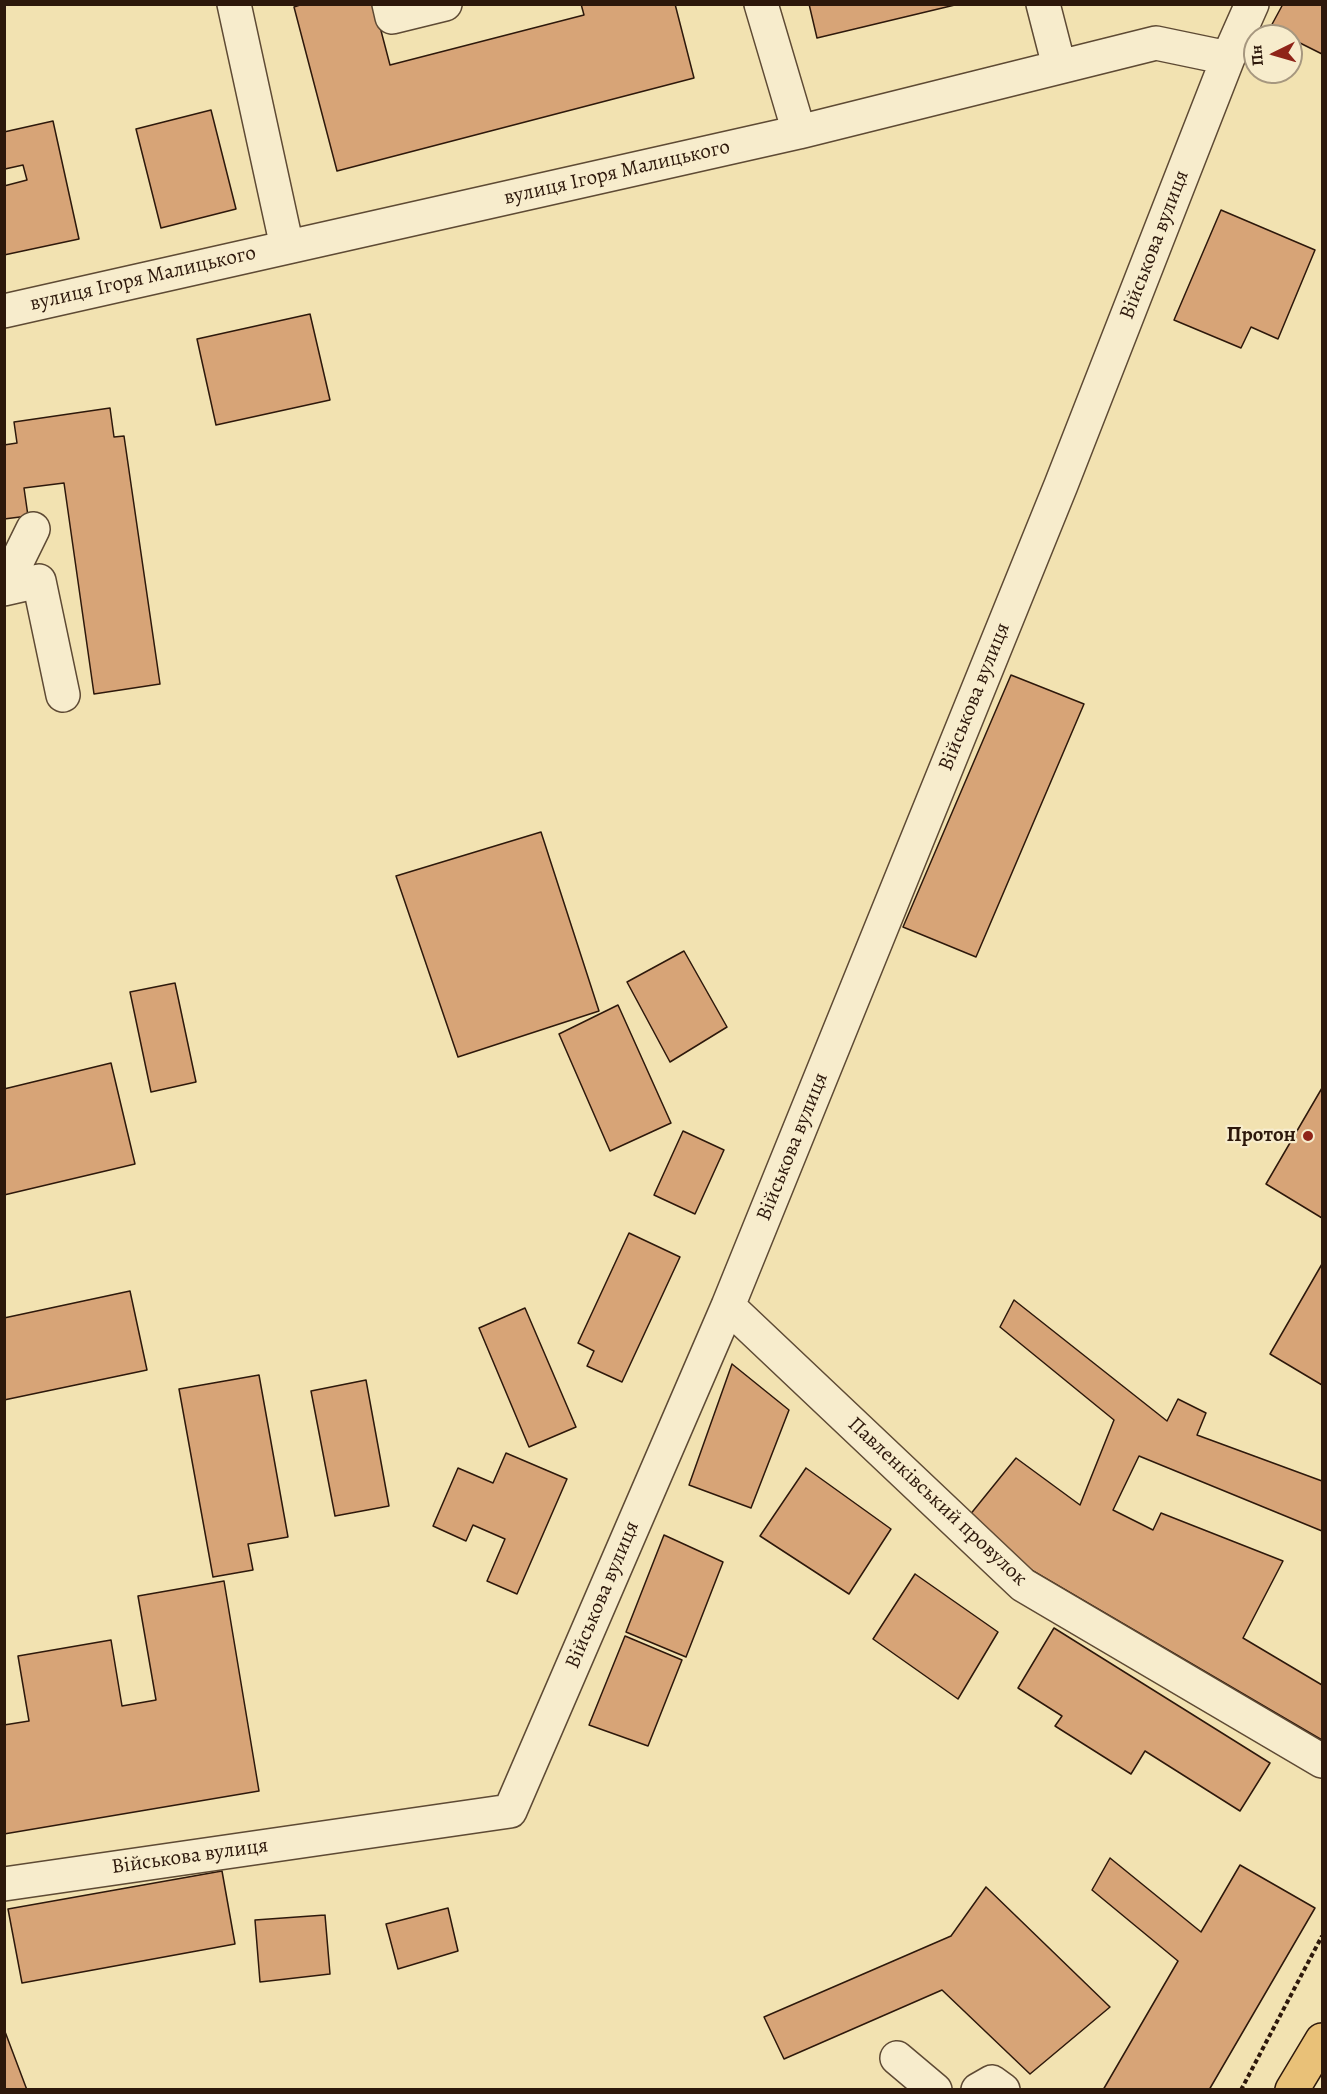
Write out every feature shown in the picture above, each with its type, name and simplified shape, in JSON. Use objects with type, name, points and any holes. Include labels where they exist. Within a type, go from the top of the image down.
[{"type":"main road","points":[[1292,2090],[1323,2040]]},
{"type":"street","points":[[234,4],[287,247]]},
{"type":"street","points":[[389,4],[392,16],[445,4]]},
{"type":"street","points":[[760,4],[799,132]]},
{"type":"street","points":[[1043,4],[1059,66]]},
{"type":"street","name":"Військова вулиця","points":[[4,1884],[510,1810],[728,1306],[1061,485],[1228,58],[1252,4]]},
{"type":"street","name":"вулиця Ігоря Малицького","points":[[4,311],[799,132],[1156,43],[1228,58]]},
{"type":"street","points":[[4,588],[33,529]]},
{"type":"street","points":[[4,588],[39,581],[63,695]]},
{"type":"street","name":"Павленківський провулок","points":[[728,1306],[1023,1585],[1323,1761]]},
{"type":"street","points":[[897,2058],[935,2090]]},
{"type":"street","points":[[978,2090],[992,2082],[1003,2090]]},
{"type":"path","points":[[1240,2090],[1323,1936]]},
{"type":"building","points":[[303,4],[374,4],[390,65],[584,15],[581,4],[675,4],[694,78],[337,171],[294,7]]},
{"type":"building","points":[[809,4],[959,4],[817,38]]},
{"type":"building","points":[[1283,4],[1322,4],[1322,54],[1303,44],[1303,24],[1272,24]]},
{"type":"building","points":[[211,110],[236,209],[161,228],[136,129]]},
{"type":"building","points":[[53,121],[79,239],[4,255],[4,186],[27,180],[23,165],[5,169],[4,132]]},
{"type":"building","points":[[1221,210],[1315,250],[1278,339],[1251,327],[1241,348],[1174,320]]},
{"type":"building","points":[[310,314],[330,400],[216,425],[197,339]]},
{"type":"building","points":[[110,408],[114,437],[124,436],[160,684],[94,694],[64,483],[24,488],[28,516],[4,519],[4,445],[17,443],[14,422]]},
{"type":"building","points":[[1011,675],[1084,704],[976,957],[903,927]]},
{"type":"building","points":[[541,832],[599,1011],[458,1057],[396,876]]},
{"type":"building","points":[[684,951],[727,1027],[670,1062],[627,982]]},
{"type":"building","points":[[175,983],[196,1082],[151,1092],[130,992]]},
{"type":"building","points":[[618,1005],[671,1123],[610,1151],[559,1034]]},
{"type":"building","points":[[111,1063],[135,1164],[4,1195],[4,1089]]},
{"type":"building","name":"Протон","points":[[1322,1088],[1322,1218],[1266,1184]]},
{"type":"building","points":[[683,1131],[724,1150],[695,1214],[654,1195]]},
{"type":"building","points":[[629,1233],[680,1257],[622,1382],[587,1366],[594,1351],[578,1343]]},
{"type":"building","points":[[1322,1264],[1322,1385],[1270,1354]]},
{"type":"building","points":[[130,1291],[147,1370],[4,1400],[4,1318]]},
{"type":"building","points":[[1014,1300],[1167,1421],[1178,1399],[1206,1413],[1197,1435],[1322,1481],[1322,1531],[1139,1456],[1113,1510],[1153,1530],[1161,1513],[1283,1561],[1243,1638],[1322,1685],[1322,1740],[1028,1568],[969,1516],[1016,1458],[1080,1505],[1114,1420],[1000,1327]]},
{"type":"building","points":[[525,1308],[576,1427],[529,1447],[479,1328]]},
{"type":"building","points":[[732,1364],[789,1410],[751,1508],[689,1485]]},
{"type":"building","points":[[259,1375],[288,1537],[248,1544],[253,1570],[213,1577],[179,1389]]},
{"type":"building","points":[[366,1380],[389,1506],[335,1516],[311,1391]]},
{"type":"building","points":[[506,1453],[567,1479],[517,1594],[487,1581],[505,1539],[473,1525],[466,1541],[433,1526],[458,1468],[493,1483]]},
{"type":"building","points":[[806,1468],[891,1529],[849,1594],[760,1536]]},
{"type":"building","points":[[664,1535],[723,1562],[686,1657],[626,1632]]},
{"type":"building","points":[[915,1574],[998,1632],[958,1699],[873,1639]]},
{"type":"building","points":[[224,1581],[259,1791],[4,1834],[4,1725],[29,1721],[18,1656],[111,1640],[122,1706],[156,1700],[138,1596]]},
{"type":"building","points":[[1054,1628],[1270,1763],[1240,1811],[1145,1751],[1131,1774],[1055,1726],[1062,1716],[1018,1688]]},
{"type":"building","points":[[625,1636],[682,1660],[648,1746],[589,1725]]},
{"type":"building","points":[[1110,1858],[1201,1932],[1240,1865],[1315,1908],[1209,2090],[1103,2090],[1178,1961],[1092,1890]]},
{"type":"building","points":[[222,1871],[235,1944],[22,1983],[8,1909]]},
{"type":"building","points":[[986,1887],[1110,2007],[1030,2074],[942,1990],[784,2059],[764,2017],[951,1936]]},
{"type":"building","points":[[448,1908],[458,1951],[398,1969],[386,1924]]},
{"type":"building","points":[[325,1915],[330,1974],[260,1982],[255,1920]]},
{"type":"building","points":[[4,2029],[27,2090],[4,2090]]},
{"type":"place","name":"Протон","points":[[1308,1136]]}]
